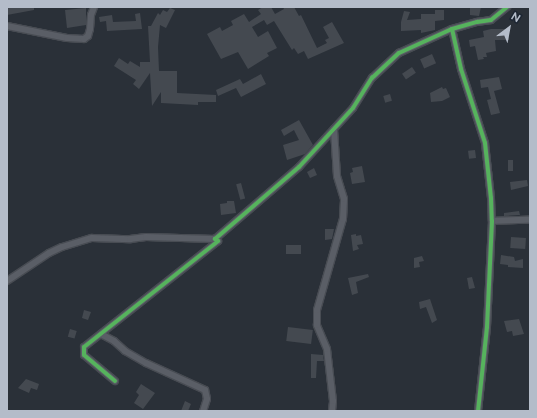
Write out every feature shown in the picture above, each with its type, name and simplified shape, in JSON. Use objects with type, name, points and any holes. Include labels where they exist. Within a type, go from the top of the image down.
[{"type":"street","points":[[7,26],[67,38],[84,39],[88,36],[91,15],[94,7]]},
{"type":"street","points":[[7,281],[49,253],[62,247],[92,238],[168,237],[215,239],[299,167],[353,108],[372,78],[399,52],[452,29],[491,20],[507,7]]},
{"type":"street","points":[[452,29],[461,69],[485,143],[492,221],[487,327],[478,411]]},
{"type":"street","points":[[332,411],[333,401],[327,349],[317,325],[318,310],[343,219],[344,199],[337,176],[334,129]]},
{"type":"street","points":[[492,221],[530,220]]},
{"type":"street","points":[[115,380],[84,355],[82,351],[84,348],[218,242],[215,239]]},
{"type":"street","points":[[101,334],[125,351],[146,363],[205,390],[207,399],[203,411]]},
{"type":"building","points":[[7,7],[34,7],[34,10],[7,15]]},
{"type":"building","points":[[263,7],[271,7],[275,14],[284,9],[283,7],[294,7],[299,16],[301,15],[317,48],[327,43],[325,40],[329,38],[323,27],[332,22],[344,43],[308,59],[304,51],[298,54],[294,48],[292,50],[274,21],[267,25],[264,20],[252,27],[258,37],[268,31],[277,48],[267,53],[269,56],[248,69],[238,52],[221,59],[207,34],[220,27],[222,31],[233,25],[231,21],[244,14],[249,22],[261,14],[258,10]]},
{"type":"building","points":[[470,7],[481,7],[479,16],[470,15]]},
{"type":"building","points":[[86,8],[86,25],[67,28],[65,10]]},
{"type":"building","points":[[170,8],[175,10],[166,28],[160,25],[158,47],[159,71],[177,71],[177,93],[216,95],[216,102],[198,102],[198,105],[161,103],[161,92],[152,106],[150,73],[139,89],[133,84],[136,80],[114,66],[119,58],[128,64],[130,61],[140,67],[140,62],[150,62],[148,26],[151,26],[158,13],[160,15],[163,10],[167,12]]},
{"type":"building","points":[[435,10],[444,10],[444,20],[435,21],[435,30],[421,33],[421,30],[401,31],[401,22],[404,11],[410,12],[407,20],[421,19],[421,14],[435,14]]},
{"type":"building","points":[[140,13],[142,29],[107,31],[106,21],[100,22],[99,17],[112,15],[113,22],[136,21],[135,14]]},
{"type":"building","points":[[491,29],[509,29],[509,40],[495,40],[496,51],[486,53],[487,57],[483,57],[484,59],[478,60],[475,46],[470,47],[469,40],[484,37],[483,31]]},
{"type":"building","points":[[432,54],[436,63],[424,68],[420,59]]},
{"type":"building","points":[[412,67],[416,73],[406,80],[402,74]]},
{"type":"building","points":[[261,74],[266,84],[241,97],[236,88],[218,96],[216,90],[240,79],[243,84]]},
{"type":"building","points":[[499,77],[502,89],[494,91],[500,113],[491,115],[487,100],[491,99],[488,87],[481,88],[480,80]]},
{"type":"building","points":[[442,87],[443,89],[446,88],[450,97],[442,101],[431,102],[430,93]]},
{"type":"building","points":[[390,94],[392,101],[385,103],[383,96]]},
{"type":"building","points":[[299,120],[313,145],[305,154],[287,160],[283,145],[299,140],[294,130],[284,136],[281,130]]},
{"type":"building","points":[[475,150],[476,158],[469,159],[468,151]]},
{"type":"building","points":[[508,160],[513,160],[513,171],[508,171]]},
{"type":"building","points":[[362,166],[365,182],[352,184],[350,173],[353,172],[352,168]]},
{"type":"building","points":[[314,168],[317,175],[310,178],[307,172]]},
{"type":"building","points":[[527,180],[528,186],[511,190],[510,182]]},
{"type":"building","points":[[241,183],[245,198],[240,200],[236,184]]},
{"type":"building","points":[[227,201],[234,201],[236,213],[221,215],[220,204],[227,203]]},
{"type":"building","points":[[519,211],[520,215],[504,216],[504,213]]},
{"type":"building","points":[[325,229],[334,229],[332,239],[325,240]]},
{"type":"building","points":[[356,234],[356,236],[361,235],[363,244],[357,245],[359,249],[353,251],[351,235]]},
{"type":"building","points":[[511,237],[526,238],[525,249],[510,248]]},
{"type":"building","points":[[286,245],[301,245],[301,254],[286,254]]},
{"type":"building","points":[[501,255],[514,257],[515,261],[523,259],[523,268],[508,267],[508,265],[500,264]]},
{"type":"building","points":[[422,256],[424,261],[419,262],[420,267],[414,268],[414,258]]},
{"type":"building","points":[[368,274],[369,277],[356,282],[358,293],[352,295],[348,278]]},
{"type":"building","points":[[472,277],[475,288],[469,289],[467,278]]},
{"type":"building","points":[[430,299],[437,320],[432,323],[426,307],[420,309],[419,302]]},
{"type":"building","points":[[84,310],[91,312],[88,320],[82,318]]},
{"type":"building","points":[[519,319],[524,334],[513,336],[512,331],[507,332],[504,321]]},
{"type":"building","points":[[288,327],[313,330],[311,344],[286,341]]},
{"type":"building","points":[[70,329],[77,331],[75,339],[68,337]]},
{"type":"building","points":[[311,354],[323,355],[324,361],[317,361],[316,378],[311,378]]},
{"type":"building","points":[[26,379],[39,384],[37,390],[31,388],[29,393],[18,388]]},
{"type":"building","points":[[141,384],[155,393],[143,409],[134,403],[139,395],[136,392]]},
{"type":"building","points":[[185,401],[191,404],[188,411],[181,411]]},
{"type":"cycle path","points":[[115,381],[84,355],[84,347],[218,241],[215,239],[299,167],[353,108],[372,78],[399,53],[452,29],[491,20],[507,7]]},
{"type":"cycle path","points":[[452,29],[461,69],[485,143],[491,198],[492,221],[487,327],[478,411]]}]
